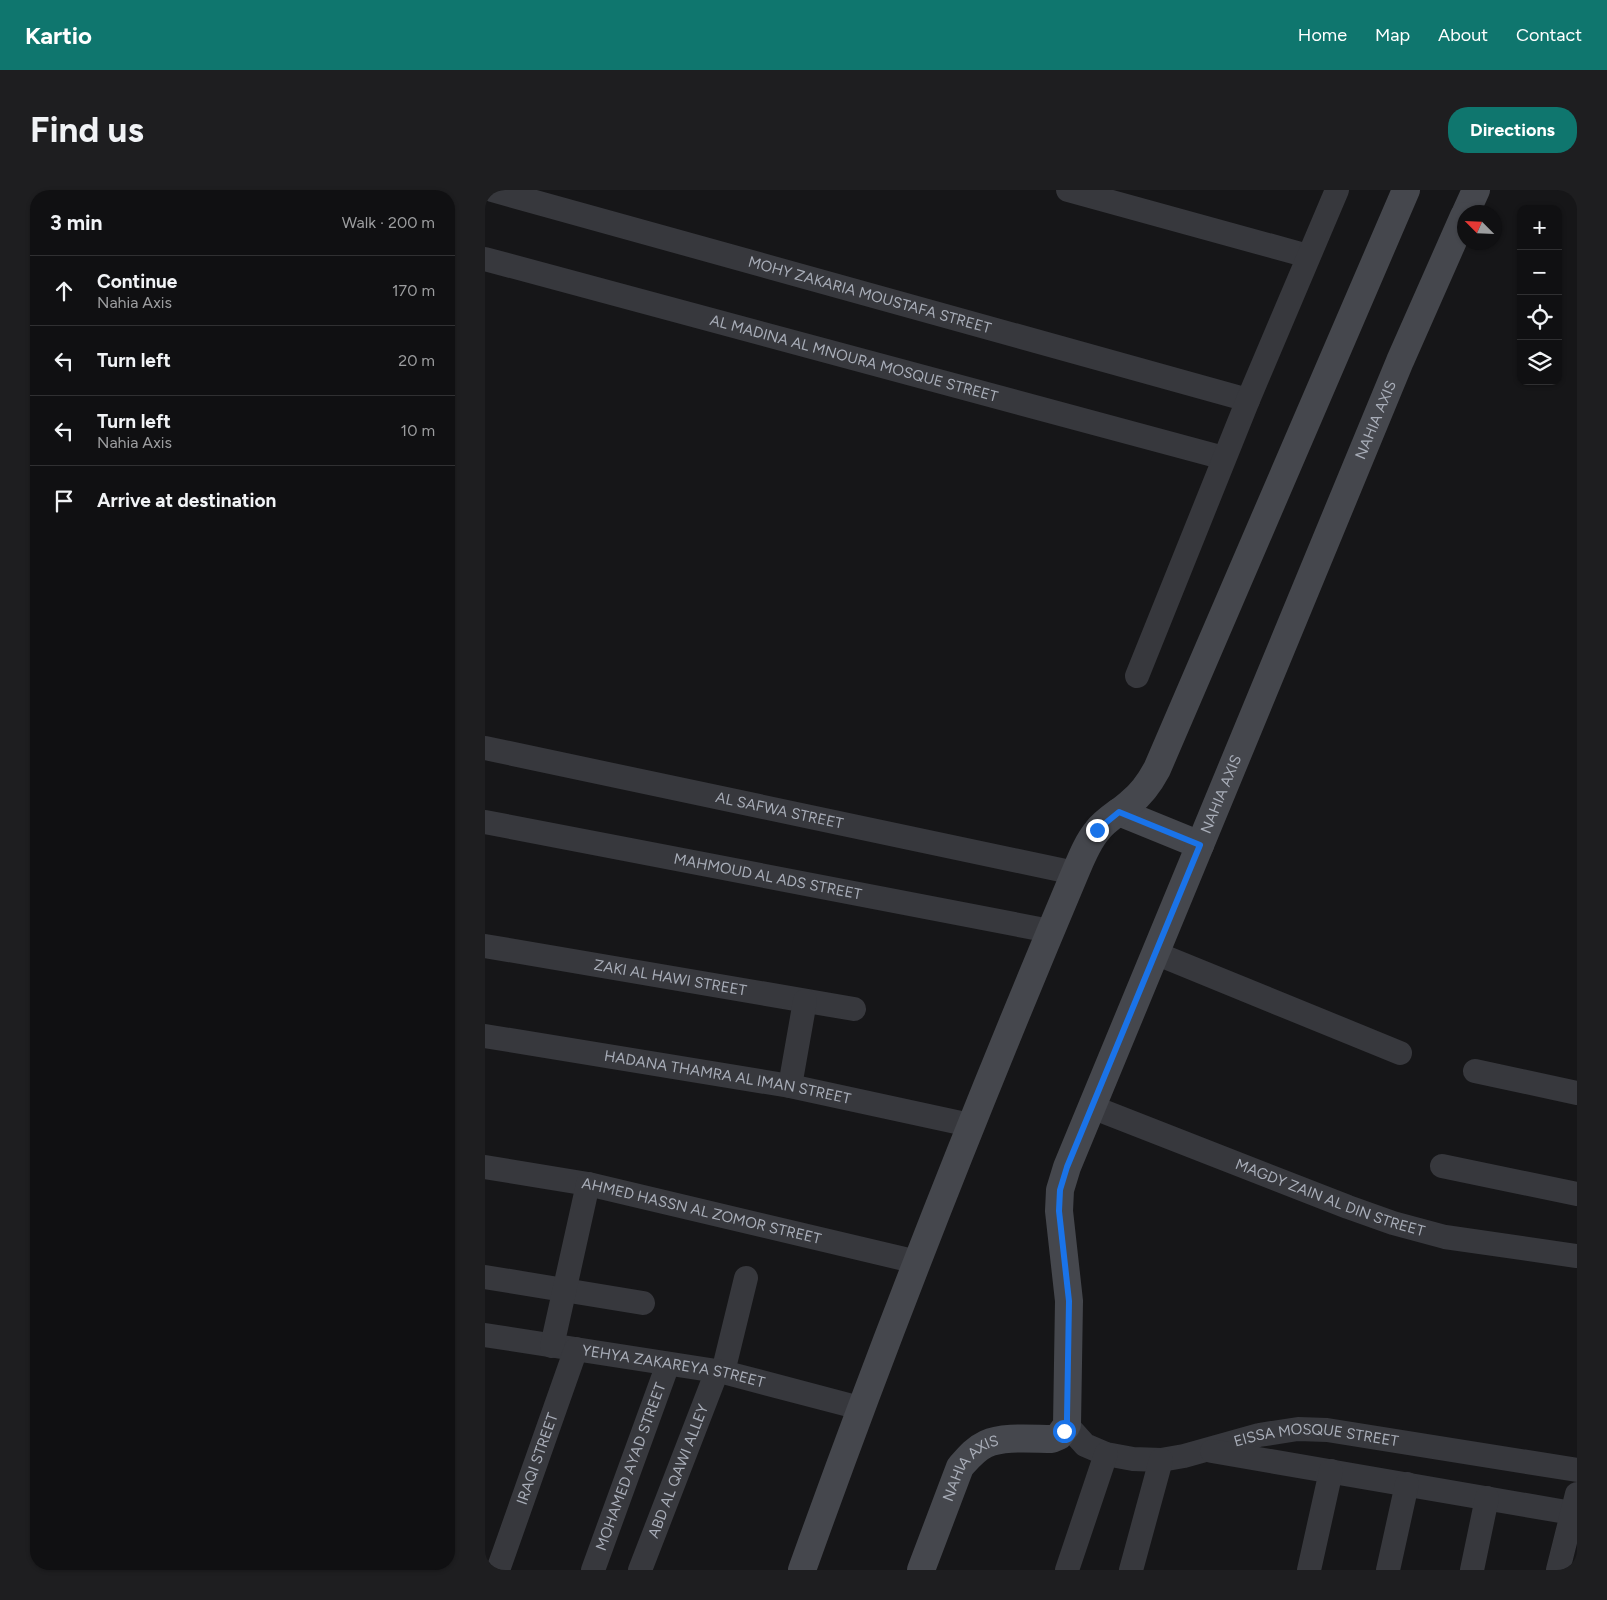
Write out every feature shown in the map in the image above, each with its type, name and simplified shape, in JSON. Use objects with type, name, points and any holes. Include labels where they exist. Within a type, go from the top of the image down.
[{"type":"main road","points":[[802,1570],[860,1408],[970,1125],[1075,873],[1093,836],[1107,820],[1131,803],[1157,769],[1406,190]]},
{"type":"main road","points":[[1469,205],[1476,190]]},
{"type":"main road","name":"NAHIA AXIS","points":[[921,1570],[961,1467],[971,1454],[985,1444],[997,1440],[1052,1439],[1059,1436],[1067,1425],[1069,1301],[1059,1218],[1060,1190],[1067,1167],[1400,361],[1457,234]]},
{"type":"main road","points":[[1119,812],[1200,845]]},
{"type":"street","name":"MOHY ZAKARIA MOUSTAFA STREET","points":[[492,190],[1248,400]]},
{"type":"street","points":[[1068,190],[1308,256]]},
{"type":"street","points":[[1137,676],[1224,458],[1337,190]]},
{"type":"street","name":"AL MADINA AL MNOURA MOSQUE STREET","points":[[485,259],[1224,458]]},
{"type":"street","name":"AL SAFWA STREET","points":[[485,748],[1075,873]]},
{"type":"street","name":"MAHMOUD AL ADS STREET","points":[[485,822],[1050,931]]},
{"type":"street","name":"ZAKI AL HAWI STREET","points":[[485,946],[854,1009]]},
{"type":"street","points":[[1155,953],[1400,1054]]},
{"type":"street","points":[[789,1086],[805,1001]]},
{"type":"street","name":"HADANA THAMRA AL IMAN STREET","points":[[485,1036],[789,1086],[970,1125]]},
{"type":"street","points":[[1475,1071],[1577,1093]]},
{"type":"street","name":"MAGDY ZAIN AL DIN STREET","points":[[1092,1107],[1393,1223],[1445,1237],[1577,1256]]},
{"type":"street","points":[[1443,1166],[1577,1194]]},
{"type":"street","name":"AHMED HASSN AL ZOMOR STREET","points":[[485,1168],[589,1184],[917,1262]]},
{"type":"street","points":[[552,1346],[589,1184]]},
{"type":"street","points":[[485,1278],[643,1303]]},
{"type":"street","name":"ABD AL QAWI ALLEY","points":[[641,1570],[720,1372],[746,1278]]},
{"type":"street","name":"YEHYA ZAKAREYA STREET","points":[[485,1335],[720,1372],[860,1408]]},
{"type":"street","name":"IRAQI STREET","points":[[498,1570],[576,1349]]},
{"type":"street","name":"MOHAMED AYAD STREET","points":[[593,1570],[668,1364]]},
{"type":"street","name":"EISSA MOSQUE STREET","points":[[1067,1425],[1085,1444],[1106,1454],[1133,1460],[1161,1460],[1183,1456],[1259,1435],[1298,1428],[1327,1430],[1577,1470]]},
{"type":"street","points":[[1205,1449],[1487,1498],[1575,1503],[1557,1570]]},
{"type":"street","points":[[1067,1570],[1106,1454]]},
{"type":"street","points":[[1131,1570],[1161,1460]]},
{"type":"street","points":[[1309,1570],[1331,1472]]},
{"type":"street","points":[[1388,1570],[1407,1484]]},
{"type":"street","points":[[1471,1570],[1487,1498]]},
{"type":"route","points":[[1064,1431],[1067,1425],[1069,1301],[1059,1211],[1060,1190],[1067,1167],[1200,845],[1119,812],[1097,830]]}]
